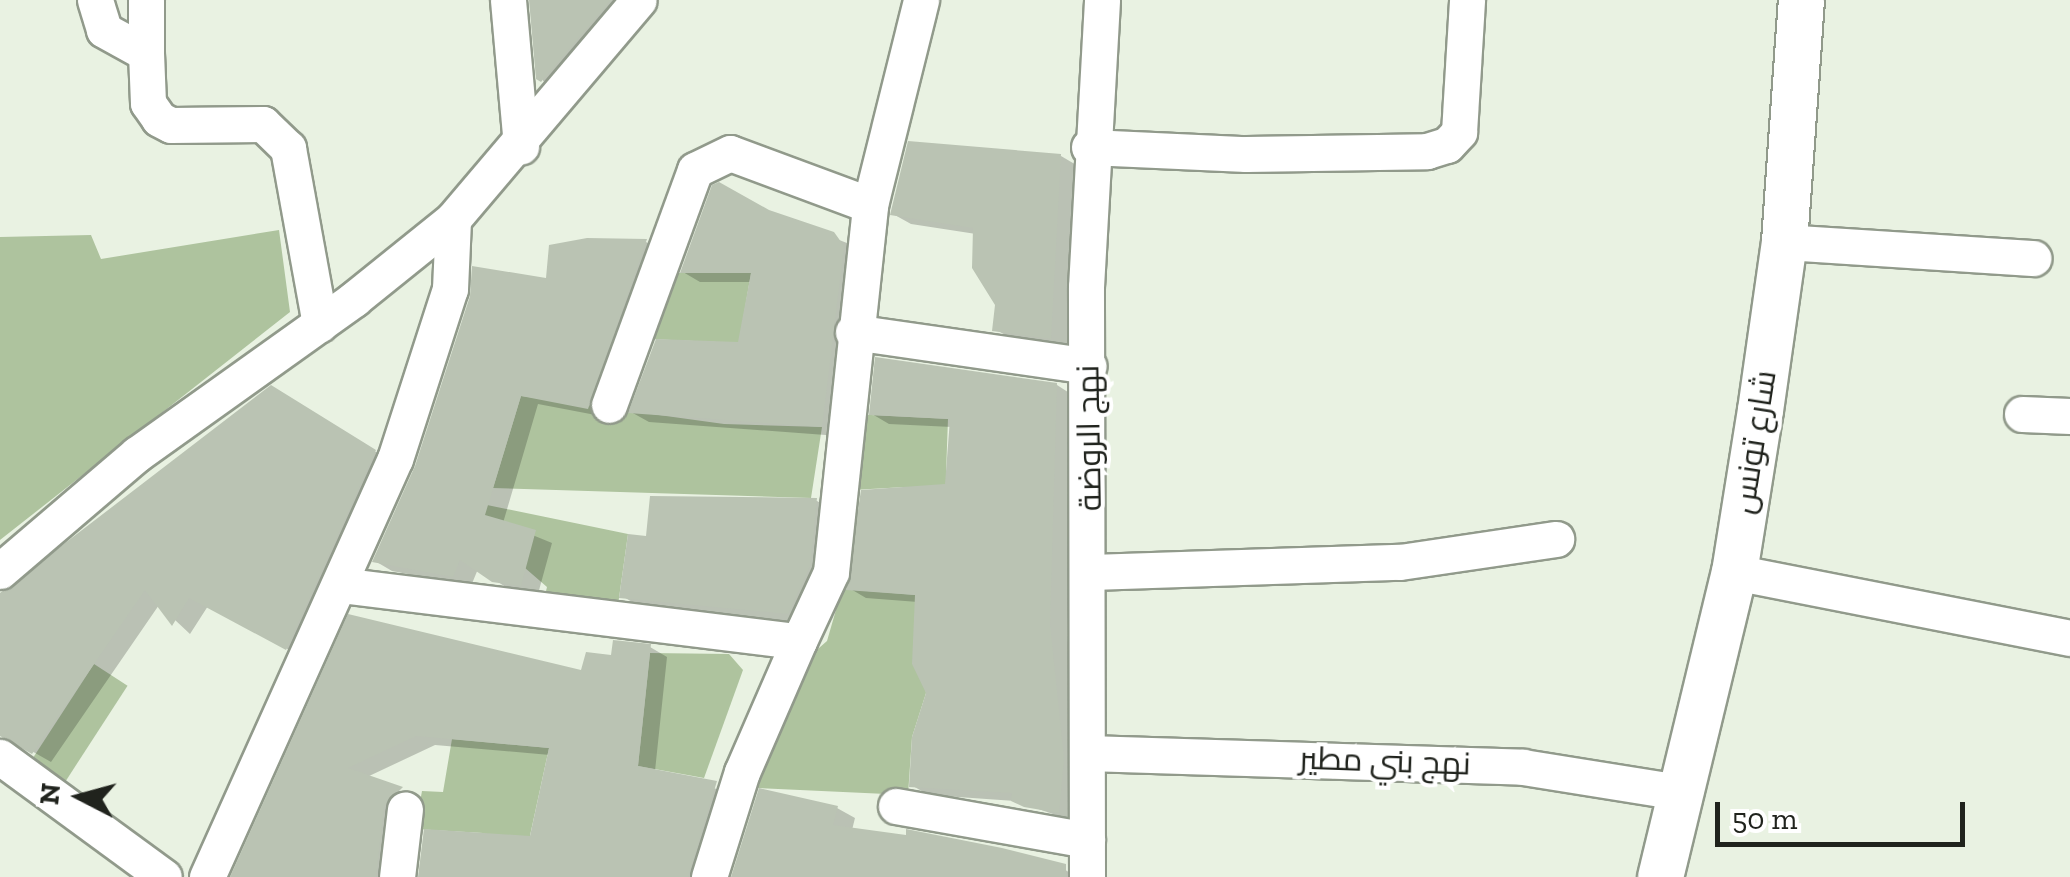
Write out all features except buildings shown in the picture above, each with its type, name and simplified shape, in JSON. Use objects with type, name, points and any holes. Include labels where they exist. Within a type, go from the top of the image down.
[{"type":"main road","name":"شارع تونس","points":[[1660,877],[1734,572],[1784,242],[1802,0]]},
{"type":"street","points":[[95,0],[104,30],[146,53]]},
{"type":"street","points":[[146,0],[148,103],[159,119],[172,125],[263,124],[288,148],[320,324]]},
{"type":"street","points":[[508,0],[521,146]]},
{"type":"street","points":[[0,571],[137,454],[320,324],[453,219],[521,146],[639,0]]},
{"type":"street","points":[[710,877],[742,772],[831,572],[853,332],[870,205],[921,0]]},
{"type":"street","name":"نهج الروضة","points":[[1087,877],[1092,572],[1090,147],[1102,0]]},
{"type":"street","points":[[1090,147],[1246,154],[1427,151],[1447,144],[1459,132],[1468,0]]},
{"type":"street","points":[[610,405],[695,170],[730,153],[870,205]]},
{"type":"street","points":[[207,877],[396,459],[450,289],[453,219]]},
{"type":"street","points":[[1784,242],[2032,258]]},
{"type":"street","points":[[853,332],[1089,366]]},
{"type":"street","points":[[2022,414],[2070,416]]},
{"type":"street","points":[[1092,572],[1400,562],[1556,539]]},
{"type":"street","points":[[1734,572],[2070,638]]},
{"type":"street","points":[[340,585],[798,641]]},
{"type":"street","name":"نهج بني مطير","points":[[1088,753],[1523,767],[1680,792]]},
{"type":"street","points":[[0,757],[164,877]]},
{"type":"street","points":[[896,806],[1087,840]]},
{"type":"street","points":[[397,877],[406,809]]},
{"type":"green space","points":[[279,230],[290,312],[0,540],[0,237],[91,235],[101,259]]},
{"type":"green space","points":[[670,273],[751,273],[739,343],[649,339]]},
{"type":"green space","points":[[521,396],[724,424],[822,427],[811,498],[493,488]]},
{"type":"green space","points":[[852,414],[948,419],[946,474],[959,517],[905,487],[853,490]]},
{"type":"green space","points":[[458,499],[628,534],[618,605],[543,603],[547,587],[452,505]]},
{"type":"green space","points":[[842,589],[916,595],[926,693],[912,737],[908,795],[758,788],[803,662],[827,641]]},
{"type":"green space","points":[[650,653],[729,654],[743,670],[704,778],[638,766]]},
{"type":"green space","points":[[94,664],[128,686],[65,781],[32,760]]},
{"type":"green space","points":[[452,739],[549,748],[521,877],[483,833],[415,829],[422,791],[443,792]]}]
